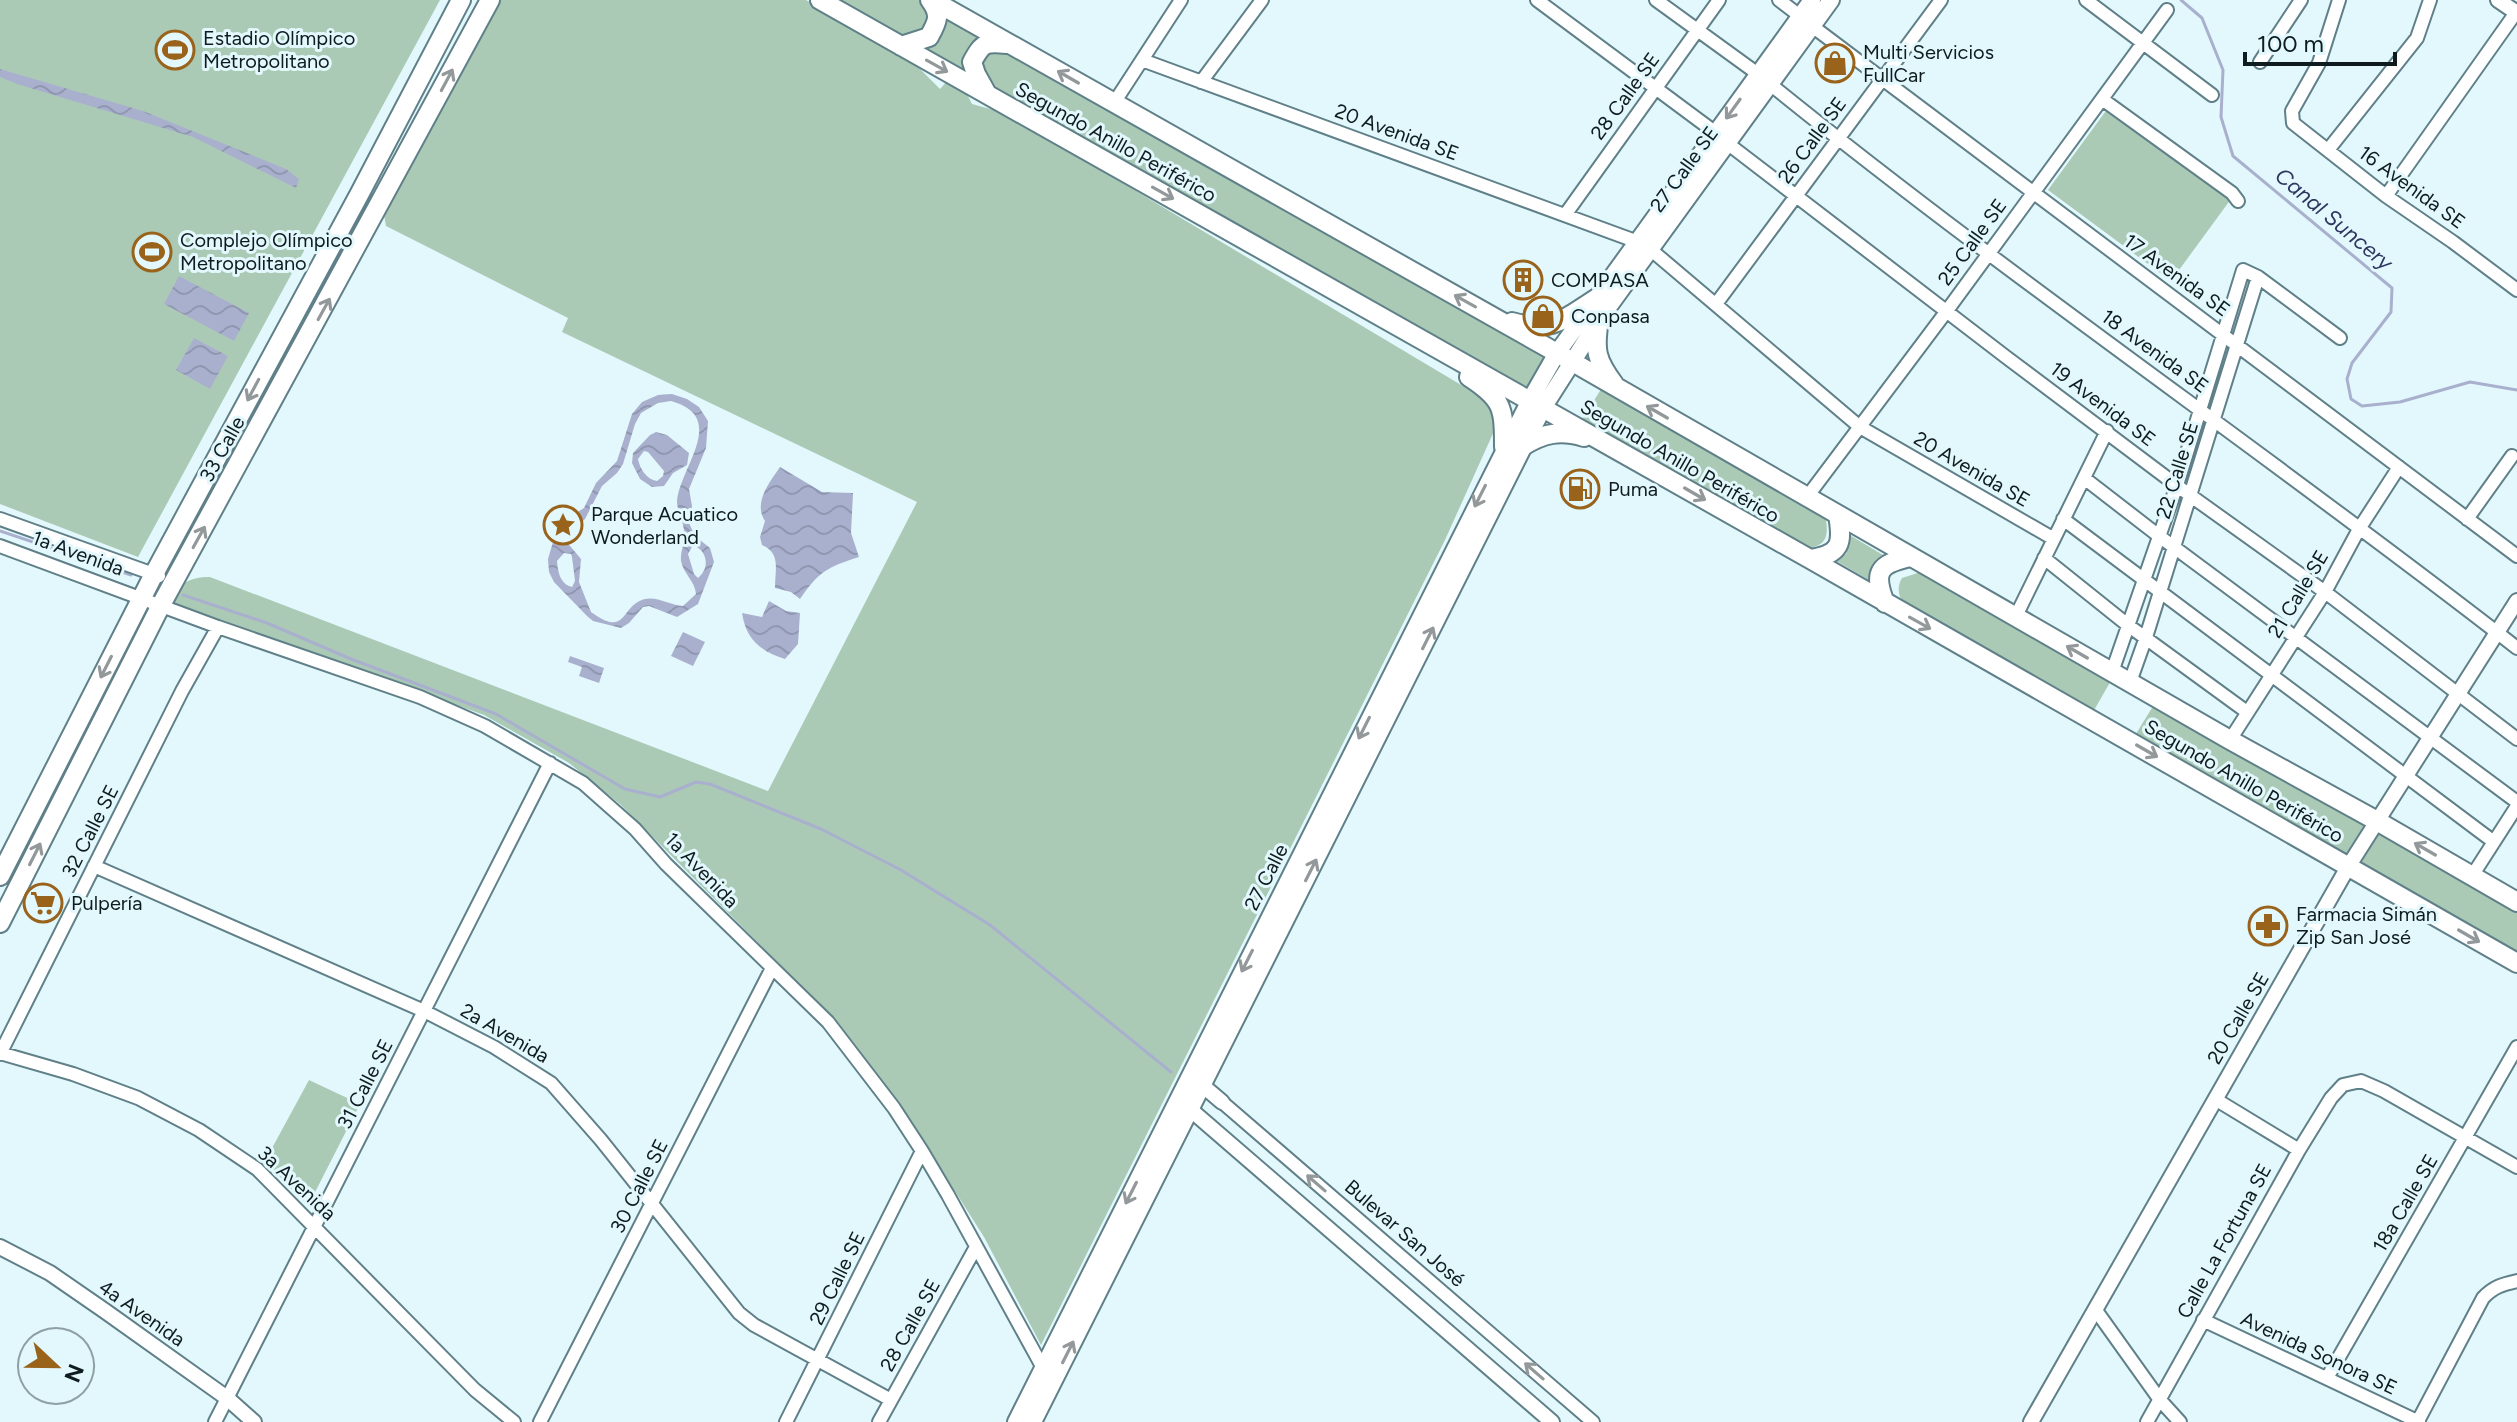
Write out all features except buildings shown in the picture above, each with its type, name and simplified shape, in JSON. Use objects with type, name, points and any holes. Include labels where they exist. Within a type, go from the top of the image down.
[{"type":"main road","name":"33 Calle","points":[[0,876],[141,598],[461,0]]},
{"type":"main road","name":"33 Calle","points":[[0,923],[161,605],[490,0]]},
{"type":"main road","name":"Segundo Anillo Periférico","points":[[820,0],[1606,443],[2517,963]]},
{"type":"main road","points":[[901,46],[929,37],[937,23],[937,10],[931,0]]},
{"type":"main road","name":"Segundo Anillo Periférico","points":[[931,0],[1495,318],[2517,902]]},
{"type":"main road","name":"27 Calle SE","points":[[1806,21],[1812,0]]},
{"type":"main road","name":"27 Calle SE","points":[[1564,358],[1599,320],[1644,246],[1806,21],[1831,0]]},
{"type":"main road","points":[[988,94],[972,62],[981,46],[990,42],[1010,44]]},
{"type":"main road","points":[[360,193],[370,224]]},
{"type":"main road","name":"27 Calle SE","points":[[1564,358],[1597,298],[1644,246]]},
{"type":"main road","points":[[1495,318],[1541,328],[1563,320],[1597,298]]},
{"type":"main road","points":[[1599,320],[1595,344],[1597,356],[1618,390]]},
{"type":"main road","points":[[1392,322],[1413,341],[1494,396],[1502,408],[1514,447],[1551,433],[1569,433],[1606,443]]},
{"type":"main road","name":"27 Calle","points":[[1033,1422],[1184,1104],[1514,447],[1564,358]]},
{"type":"main road","points":[[1810,559],[1827,557],[1835,551],[1841,531],[1838,515]]},
{"type":"main road","points":[[1885,603],[1878,576],[1891,561],[1911,557]]},
{"type":"main road","name":"27 Calle","points":[[1016,1422],[1184,1104]]},
{"type":"street","points":[[1114,103],[1181,0]]},
{"type":"street","points":[[1201,82],[1262,0]]},
{"type":"street","name":"19 Avenida SE","points":[[1537,0],[1722,138],[1946,312],[2191,496],[2325,592],[2517,739]]},
{"type":"street","name":"18 Avenida SE","points":[[1656,0],[2517,648]]},
{"type":"street","name":"28 Calle SE","points":[[1565,215],[1719,0]]},
{"type":"street","name":"17 Avenida SE","points":[[1779,0],[2517,556]]},
{"type":"street","name":"26 Calle SE","points":[[1716,304],[1941,0]]},
{"type":"street","points":[[2086,0],[2212,95]]},
{"type":"street","points":[[2260,62],[2301,0]]},
{"type":"street","name":"16 Avenida SE","points":[[2339,0],[2319,63],[2292,111],[2293,123],[2386,196],[2517,290]]},
{"type":"street","points":[[2328,150],[2417,38],[2430,0]]},
{"type":"street","points":[[2386,196],[2517,12],[2498,0]]},
{"type":"street","name":"25 Calle SE","points":[[1807,497],[2167,10]]},
{"type":"street","name":"20 Avenida SE","points":[[1142,60],[1644,246],[1860,427],[2054,539]]},
{"type":"street","points":[[2102,99],[2232,193],[2238,201]]},
{"type":"street","name":"22 Calle SE","points":[[2112,672],[2177,485],[2243,270],[2258,277],[2130,682]]},
{"type":"street","points":[[2258,277],[2340,338]]},
{"type":"street","points":[[2016,616],[2107,431]]},
{"type":"street","points":[[2467,519],[2512,456]]},
{"type":"street","name":"21 Calle SE","points":[[2230,740],[2297,638],[2359,529],[2399,467]]},
{"type":"street","points":[[2084,478],[2517,804],[2472,876]]},
{"type":"street","points":[[0,519],[174,582]]},
{"type":"street","points":[[2063,519],[2494,842]]},
{"type":"street","name":"1a Avenida","points":[[0,546],[218,627],[420,697],[485,726],[583,783],[635,829],[676,875],[828,1022],[894,1108],[922,1151],[1043,1368]]},
{"type":"street","points":[[2044,558],[2129,626],[2247,712]]},
{"type":"street","name":"20 Calle SE","points":[[2031,1422],[2348,867],[2517,601]]},
{"type":"street","name":"32 Calle SE","points":[[0,1054],[182,691],[218,627]]},
{"type":"street","name":"31 Calle SE","points":[[215,1422],[550,763]]},
{"type":"street","name":"2a Avenida","points":[[94,866],[424,1011],[494,1047],[551,1083],[601,1140],[739,1313],[754,1325],[891,1400]]},
{"type":"street","name":"30 Calle SE","points":[[540,1422],[772,968]]},
{"type":"street","name":"18a Calle SE","points":[[2327,1378],[2517,1047]]},
{"type":"street","name":"3a Avenida","points":[[0,1054],[73,1074],[138,1098],[199,1130],[257,1169],[465,1379],[514,1422]]},
{"type":"street","name":"Bulevar San José","points":[[1196,1080],[1593,1422]]},
{"type":"street","name":"Calle La Fortuna SE","points":[[2147,1422],[2299,1150],[2331,1098],[2343,1085],[2361,1081],[2465,1137]]},
{"type":"street","points":[[2215,1099],[2299,1150]]},
{"type":"street","points":[[1184,1104],[1552,1422]]},
{"type":"street","points":[[2465,1137],[2517,1167]]},
{"type":"street","name":"29 Calle SE","points":[[786,1422],[922,1151]]},
{"type":"street","name":"4a Avenida","points":[[0,1247],[50,1273],[227,1398],[254,1422]]},
{"type":"street","name":"28 Calle SE","points":[[879,1422],[976,1247]]},
{"type":"street","points":[[2418,1422],[2483,1298],[2490,1290],[2517,1281]]},
{"type":"street","points":[[2095,1309],[2160,1400],[2180,1422]]},
{"type":"street","name":"Avenida Sonora SE","points":[[2203,1320],[2418,1422]]},
{"type":"green space","name":"Complejo Olímpico Metropolitano","points":[[0,0],[440,0],[138,557],[0,504]]},
{"type":"green space","points":[[494,0],[806,0],[911,60],[940,89],[947,81],[965,90],[972,104],[1005,113],[1488,401],[1495,429],[1445,540],[1041,1345],[984,1237],[911,1122],[840,1025],[621,805],[569,763],[484,715],[203,618],[168,602],[185,583],[210,577],[768,791],[917,502],[562,332],[568,318],[386,226],[384,215]]},
{"type":"green space","points":[[828,0],[929,0],[936,22],[903,41]]},
{"type":"green space","points":[[939,4],[997,37],[979,45],[976,81],[916,45]]},
{"type":"green space","points":[[1008,47],[1556,354],[1529,398],[992,87],[979,66],[983,51]]},
{"type":"green space","points":[[2108,108],[2231,199],[2171,281],[2048,190]]},
{"type":"green space","points":[[1603,386],[1825,513],[1825,539],[1818,545],[1803,549],[1580,423]]},
{"type":"green space","points":[[1848,534],[1888,558],[1873,563],[1870,573],[1874,583],[1833,559],[1846,554]]},
{"type":"green space","points":[[1924,571],[2112,679],[2093,712],[1904,607],[1899,592],[1902,578]]},
{"type":"green space","points":[[2155,703],[2369,823],[2347,859],[2134,737]]},
{"type":"green space","points":[[2378,824],[2517,903],[2517,963],[2351,866]]},
{"type":"green space","points":[[309,1080],[360,1104],[308,1206],[265,1161]]},
{"type":"water","points":[[0,69],[143,111],[286,169],[299,179],[296,188],[193,137],[17,84],[0,77]]},
{"type":"water","points":[[179,276],[249,313],[234,341],[164,304]]},
{"type":"water","points":[[194,338],[228,356],[210,389],[176,370]]},
{"type":"water","points":[[672,394],[687,399],[699,407],[708,421],[706,448],[689,489],[692,506],[689,523],[695,536],[710,548],[714,562],[698,604],[677,617],[649,606],[643,607],[621,628],[593,621],[587,616],[554,582],[548,559],[561,527],[568,518],[584,508],[596,483],[617,461],[632,414],[642,402],[658,395]],"holes":[[[671,401],[688,408],[697,419],[699,431],[677,501],[684,534],[681,561],[696,594],[683,606],[645,599],[637,602],[618,621],[612,622],[591,612],[579,582],[581,559],[565,540],[566,535],[585,519],[602,486],[623,464],[641,413],[658,403]],[[693,545],[704,555],[706,565],[698,578],[688,554]],[[564,553],[571,554],[575,581],[572,587],[562,580],[557,561]]]},
{"type":"water","points":[[656,432],[667,435],[689,453],[687,465],[673,473],[664,486],[652,487],[640,479],[632,463],[633,453]],"holes":[[[644,451],[664,471],[657,481],[647,476],[639,463],[638,459]]]},
{"type":"water","points":[[780,467],[822,492],[853,493],[851,533],[859,557],[825,571],[800,599],[791,592],[775,588],[774,557],[762,545],[760,537],[765,521],[762,500]]},
{"type":"water","points":[[769,601],[786,611],[800,613],[798,644],[785,659],[756,643],[744,622],[742,613],[762,617]]},
{"type":"water","points":[[683,632],[705,642],[693,666],[671,656]]},
{"type":"water","points":[[570,656],[604,668],[599,683],[579,676],[582,667],[568,662]]},
{"type":"waterway","name":"Canal Suncery","points":[[2181,0],[2202,18],[2223,70],[2221,117],[2233,156],[2392,288],[2391,312],[2352,363],[2347,379],[2351,399],[2362,406],[2400,402],[2470,382],[2517,390]]},
{"type":"waterway","points":[[0,531],[131,575]]},
{"type":"waterway","points":[[183,595],[267,623],[351,659],[496,714],[625,789],[660,797],[696,782],[710,784],[821,829],[901,870],[990,925],[1171,1072]]},
{"type":"place","name":"Estadio Olímpico Metropolitano","points":[[175,50]]},
{"type":"place","name":"Multi Servicios FullCar","points":[[1835,63]]},
{"type":"place","name":"Complejo Olímpico Metropolitano","points":[[152,252]]},
{"type":"place","name":"COMPASA","points":[[1523,280]]},
{"type":"place","name":"Conpasa","points":[[1543,316]]},
{"type":"place","name":"Puma","points":[[1580,489]]},
{"type":"place","name":"Parque Acuatico Wonderland","points":[[563,525]]},
{"type":"place","name":"Pulpería","points":[[43,903]]},
{"type":"place","name":"Farmacia Simán Zip San José","points":[[2268,926]]}]
